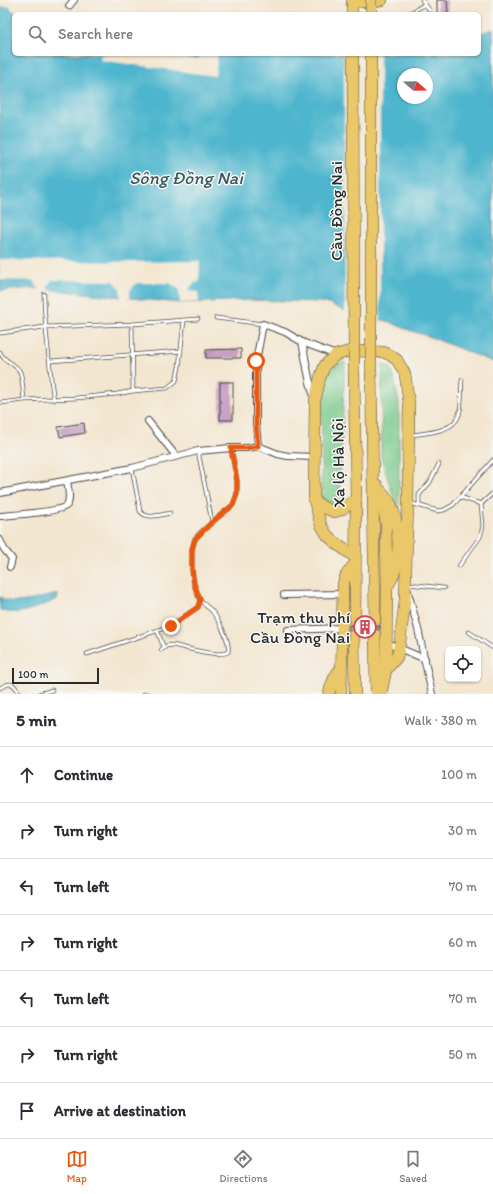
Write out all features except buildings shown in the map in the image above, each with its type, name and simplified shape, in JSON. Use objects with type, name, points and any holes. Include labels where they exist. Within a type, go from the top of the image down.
[{"type":"highway","points":[[352,12],[354,0],[370,2],[382,0]]},
{"type":"highway","points":[[371,0],[371,12]]},
{"type":"highway","name":"Cầu Đồng Nai","points":[[352,56],[354,368]]},
{"type":"highway","name":"Cầu Đồng Nai","points":[[371,56],[371,368]]},
{"type":"highway","points":[[355,560],[327,535],[321,525],[314,500],[315,401],[320,378],[325,365],[336,355],[350,351],[383,352],[390,354],[398,360],[405,374],[409,404],[414,504],[399,648],[397,657],[386,670]]},
{"type":"highway","name":"Xa lộ Hà Nội","points":[[354,368],[356,499],[355,621]]},
{"type":"highway","name":"Xa lộ Hà Nội","points":[[371,368],[374,474],[374,621]]},
{"type":"highway","name":"Xa lộ Hà Nội","points":[[374,474],[378,488],[390,501],[397,524],[397,560],[393,577],[387,586],[386,670],[381,694]]},
{"type":"highway","points":[[314,500],[328,510],[334,512],[341,510],[356,499]]},
{"type":"highway","name":"Xa lộ Hà Nội","points":[[342,694],[343,594],[345,580],[355,560]]},
{"type":"highway","points":[[354,634],[356,694]]},
{"type":"highway","points":[[374,635],[376,694]]},
{"type":"highway","points":[[329,694],[331,683],[335,675],[342,668]]},
{"type":"street","points":[[69,6],[74,0]]},
{"type":"street","points":[[258,446],[256,424],[256,361],[263,324],[285,332],[302,342],[336,355]]},
{"type":"street","points":[[302,342],[307,362],[309,382],[315,401]]},
{"type":"street","points":[[148,421],[176,456]]},
{"type":"street","points":[[0,493],[132,468],[198,451],[258,446],[278,454],[288,456],[314,457]]},
{"type":"street","points":[[0,516],[65,508],[68,504],[69,498],[66,481]]},
{"type":"street","points":[[0,540],[4,549],[12,559],[10,568]]},
{"type":"street","points":[[406,584],[418,629],[432,694]]},
{"type":"street","points":[[284,594],[343,594]]},
{"type":"street","points":[[288,630],[342,628]]},
{"type":"street","points":[[387,643],[424,659]]},
{"type":"lane","points":[[422,0],[430,11]]},
{"type":"lane","points":[[412,12],[425,4]]},
{"type":"lane","points":[[44,294],[45,327],[54,400]]},
{"type":"lane","points":[[216,318],[263,324]]},
{"type":"lane","points":[[0,333],[45,327],[132,324],[198,319]]},
{"type":"lane","points":[[0,403],[24,400],[54,400],[167,388],[176,381],[184,320]]},
{"type":"lane","points":[[132,324],[133,391]]},
{"type":"lane","points":[[0,352],[1,356],[16,366],[20,372],[24,400]]},
{"type":"lane","points":[[50,361],[181,352]]},
{"type":"lane","points":[[410,435],[437,431],[453,425],[458,418],[460,411],[462,380]]},
{"type":"lane","points":[[158,630],[162,649],[172,645],[211,653],[225,654],[228,652],[228,645],[221,627],[212,611],[200,600],[193,577],[192,549],[195,539],[212,522],[233,505],[237,494],[237,481],[231,448]]},
{"type":"lane","points":[[198,451],[212,522]]},
{"type":"lane","points":[[439,464],[430,482],[419,495],[414,504],[438,511],[444,510],[453,505],[493,460]]},
{"type":"lane","points":[[132,468],[141,514],[150,517],[170,513]]},
{"type":"lane","points":[[481,504],[493,493]]},
{"type":"lane","points":[[460,497],[481,504]]},
{"type":"lane","points":[[459,566],[480,538],[483,526],[481,504]]},
{"type":"lane","points":[[406,584],[444,588]]},
{"type":"lane","points":[[87,654],[171,626],[198,607],[200,600]]},
{"type":"lane","points":[[469,632],[493,648]]},
{"type":"lane","points":[[0,688],[11,683],[20,694]]},
{"type":"lane","points":[[39,694],[52,690]]},
{"type":"green space","points":[[345,362],[339,502],[332,507],[321,498],[322,391],[328,372],[334,366]]},
{"type":"green space","points":[[382,363],[391,368],[399,404],[399,515],[381,457]]},
{"type":"water","name":"Sông Đồng Nai","points":[[9,7],[14,12],[12,12],[12,56],[481,56],[481,33],[493,29],[493,362],[387,321],[350,313],[329,304],[320,302],[250,300],[180,303],[34,288],[0,291],[0,8]]},
{"type":"water","points":[[58,594],[57,599],[29,610],[21,612],[7,612],[0,610],[0,597],[13,602],[20,602]]},
{"type":"pier","points":[[101,56],[178,56],[197,59],[200,56],[218,56],[215,76],[100,60]]},
{"type":"pier","points":[[344,56],[380,56],[380,321],[345,313]]},
{"type":"pier","points":[[0,260],[129,262],[200,261],[199,282],[194,283],[187,291],[198,292],[199,302],[180,303],[179,289],[170,283],[137,283],[130,290],[130,298],[121,298],[120,288],[114,281],[52,280],[48,285],[48,291],[40,291],[34,281],[0,280]]},
{"type":"place","name":"Trạm thu phí Cầu Đồng Nai","points":[[365,627]]},
{"type":"route","points":[[171,626],[198,607],[200,600],[194,584],[192,570],[192,549],[195,539],[212,522],[233,505],[237,494],[237,481],[231,448],[248,448],[258,446],[256,424],[256,361]]}]
